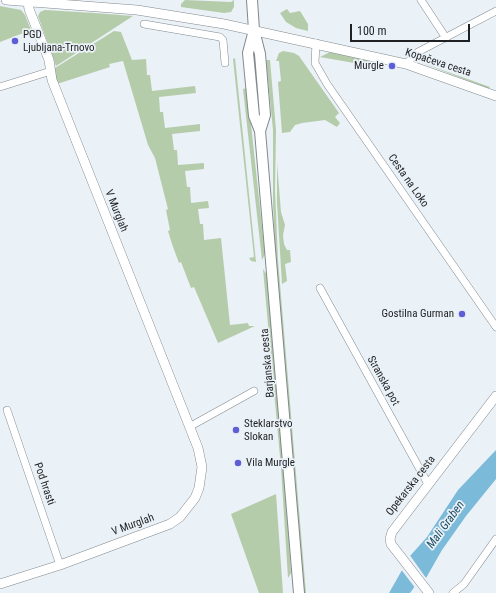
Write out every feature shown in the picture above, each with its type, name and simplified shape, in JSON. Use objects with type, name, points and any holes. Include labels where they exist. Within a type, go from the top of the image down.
[{"type":"main road","name":"Barjanska cesta","points":[[252,0],[254,30],[248,53],[254,116],[260,131],[299,593]]},
{"type":"street","name":"Kopačeva cesta","points":[[6,0],[137,10],[254,30],[406,64],[496,96]]},
{"type":"street","points":[[421,0],[446,38]]},
{"type":"street","name":"V Murglah","points":[[0,584],[60,565],[162,528],[180,517],[189,508],[199,488],[202,467],[198,448],[52,80],[49,60],[29,9],[28,1]]},
{"type":"street","points":[[406,64],[418,52],[496,11]]},
{"type":"street","points":[[144,24],[221,38],[223,40],[225,63]]},
{"type":"street","name":"Cesta na Loko","points":[[316,43],[315,63],[327,84],[496,327]]},
{"type":"street","points":[[0,87],[51,71]]},
{"type":"street","name":"Stranska pot","points":[[320,288],[428,484]]},
{"type":"street","points":[[189,428],[254,391]]},
{"type":"street","name":"Opekarska cesta","points":[[429,593],[390,544],[392,532],[496,396]]},
{"type":"street","name":"Pod hrasti","points":[[7,410],[60,565]]},
{"type":"street","points":[[453,593],[464,584],[496,539]]},
{"type":"green space","points":[[185,0],[231,2],[234,0],[234,7],[231,12],[224,13],[181,7],[181,4]]},
{"type":"green space","points":[[0,6],[21,10],[25,15],[31,30],[0,42]]},
{"type":"green space","points":[[287,9],[290,13],[300,11],[308,24],[308,31],[296,28],[286,22],[280,13]]},
{"type":"green space","points":[[45,10],[133,16],[56,66],[38,16],[40,12]]},
{"type":"green space","points":[[114,31],[121,32],[132,60],[146,59],[147,75],[150,75],[152,91],[195,86],[196,93],[159,97],[160,112],[163,112],[165,128],[200,124],[200,131],[172,134],[174,150],[177,150],[178,165],[204,163],[204,169],[185,171],[187,187],[190,187],[191,203],[208,201],[209,208],[198,209],[200,224],[203,224],[204,240],[221,238],[230,325],[248,323],[249,326],[255,326],[218,343],[194,287],[191,288],[172,244],[168,231],[170,230],[166,210],[168,209],[155,158],[148,145],[123,61],[109,64],[110,67],[60,83],[58,83],[56,78],[55,68]]},
{"type":"green space","points":[[283,51],[294,53],[299,56],[339,113],[335,117],[340,123],[337,127],[325,120],[295,125],[290,132],[282,133],[278,82],[281,81],[279,61],[276,61],[279,53]]},
{"type":"green space","points":[[330,52],[382,63],[354,63],[320,57]]},
{"type":"green space","points":[[235,58],[256,262],[251,261],[249,258],[254,257],[233,59]]},
{"type":"green space","points":[[266,60],[270,60],[276,130],[275,189],[278,260],[306,593],[304,593],[277,291],[273,203],[273,130]]},
{"type":"green space","points":[[420,62],[490,87],[489,89]]},
{"type":"green space","points":[[247,88],[265,254],[262,260],[243,89]]},
{"type":"green space","points":[[277,163],[281,212],[285,225],[283,235],[284,244],[287,250],[290,250],[291,262],[285,264],[287,281],[282,284],[277,203]]},
{"type":"green space","points":[[263,269],[267,275],[285,468],[291,573],[288,578],[281,468]]},
{"type":"green space","points":[[276,494],[283,593],[259,593],[231,514]]},
{"type":"water","name":"Mali Graben","points":[[496,450],[496,479],[466,516],[442,550],[426,578],[423,575],[410,593],[389,593],[410,556],[427,537],[458,490]]},
{"type":"pier","points":[[409,554],[426,578],[424,578],[416,589],[400,568]]},
{"type":"place","name":"PGD Ljubljana-Trnovo","points":[[15,41]]},
{"type":"place","name":"Murgle","points":[[392,66]]},
{"type":"place","name":"Gostilna Gurman","points":[[462,314]]},
{"type":"place","name":"Steklarstvo Slokan","points":[[236,430]]},
{"type":"place","name":"Vila Murgle","points":[[238,463]]}]
